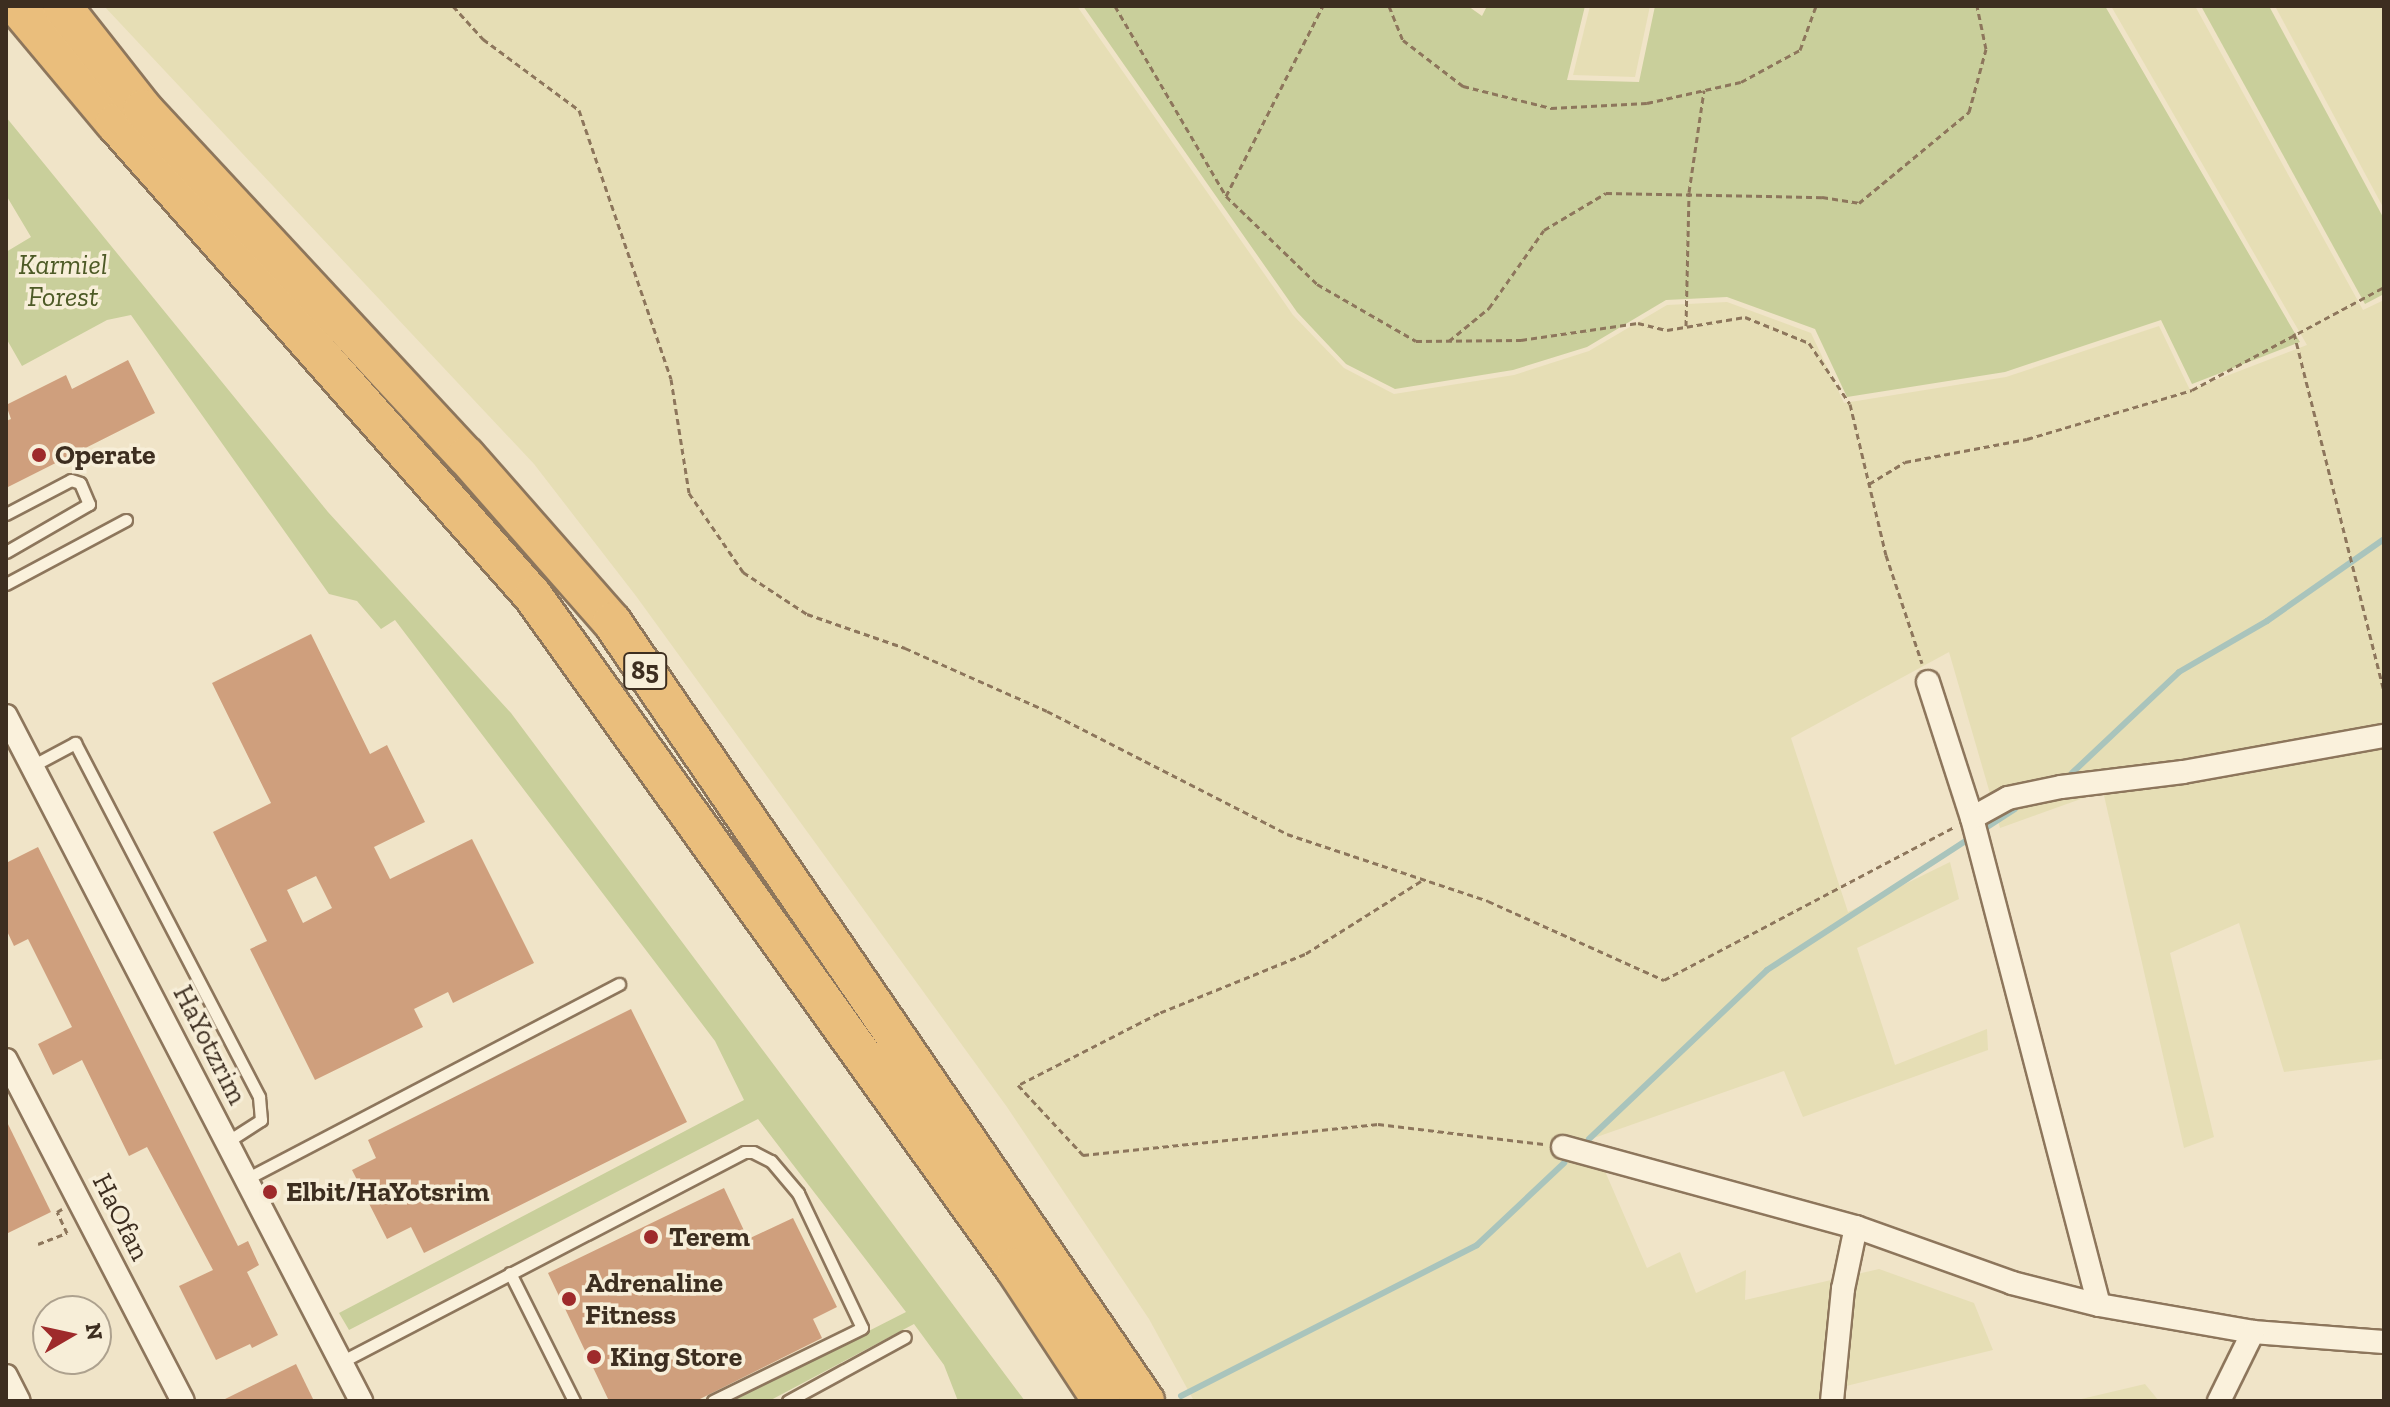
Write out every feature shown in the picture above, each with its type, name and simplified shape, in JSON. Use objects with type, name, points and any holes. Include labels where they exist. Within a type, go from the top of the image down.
[{"type":"highway","name":"85","points":[[17,6],[115,123],[533,596],[1014,1267],[1102,1401]]},
{"type":"highway","name":"85","points":[[62,6],[143,109],[466,456],[612,622],[1145,1401]]},
{"type":"street","points":[[1928,682],[1972,820],[2099,1305]]},
{"type":"street","name":"HaYotzrim","points":[[6,716],[361,1401]]},
{"type":"street","points":[[1972,820],[2008,798],[2061,787],[2183,772],[2384,736]]},
{"type":"street","name":"HaOfan","points":[[6,1060],[183,1401]]},
{"type":"street","points":[[1563,1147],[1856,1227],[2012,1283],[2099,1305],[2253,1332],[2384,1342]]},
{"type":"street","points":[[1832,1401],[1843,1289],[1856,1227]]},
{"type":"street","points":[[2219,1401],[2253,1332]]},
{"type":"street","points":[[6,1376],[19,1401]]},
{"type":"lane","points":[[6,514],[71,480],[80,483],[89,504],[6,552]]},
{"type":"lane","points":[[6,584],[126,520]]},
{"type":"lane","points":[[32,766],[75,743],[259,1097],[261,1120],[227,1142]]},
{"type":"lane","points":[[246,1179],[619,984]]},
{"type":"lane","points":[[341,1362],[744,1152],[753,1152],[782,1172],[798,1193],[862,1328],[713,1401]]},
{"type":"lane","points":[[510,1273],[574,1401]]},
{"type":"lane","points":[[788,1401],[905,1337]]},
{"type":"path","points":[[453,6],[483,39],[579,110],[671,379],[689,493],[743,572],[807,614],[905,648],[1047,711],[1287,834],[1488,901],[1664,980],[1972,820]]},
{"type":"path","points":[[1115,6],[1226,196],[1317,284],[1416,341],[1521,340],[1638,323],[1667,330],[1745,317],[1809,343],[1850,404],[1886,555],[1928,682]]},
{"type":"path","points":[[1226,196],[1323,6]]},
{"type":"path","points":[[1389,6],[1403,40],[1463,86],[1551,108],[1647,103],[1741,82],[1800,50],[1816,6]]},
{"type":"path","points":[[1449,341],[1489,308],[1544,230],[1606,193],[1689,192],[1859,203],[1969,112],[1986,49],[1977,6]]},
{"type":"path","points":[[1686,327],[1689,192],[1704,90]]},
{"type":"path","points":[[1869,484],[1905,462],[2027,439],[2192,390],[2384,287]]},
{"type":"path","points":[[2294,333],[2384,690]]},
{"type":"path","points":[[1421,881],[1305,954],[1159,1013],[1018,1085],[1083,1155],[1378,1124],[1563,1147]]},
{"type":"path","points":[[38,1244],[67,1233],[57,1212],[78,1198]]},
{"type":"shaded area","points":[[104,6],[1077,6],[1293,315],[1344,368],[1394,394],[1514,375],[1589,351],[1667,305],[1727,302],[1811,333],[1844,403],[2006,377],[2159,326],[2190,390],[2307,345],[2111,6],[2195,6],[2363,310],[2384,300],[2384,1059],[2284,1072],[2239,923],[2170,953],[2214,1137],[2184,1148],[2103,791],[2000,828],[1949,652],[1791,738],[1848,912],[1950,862],[1959,899],[1857,948],[1895,1065],[1987,1029],[1988,1050],[1803,1117],[1784,1071],[1591,1139],[1647,1268],[1680,1252],[1696,1293],[1746,1270],[1745,1300],[1879,1269],[1974,1303],[1993,1350],[1838,1388],[1840,1401],[1194,1401],[1149,1319],[1007,1107],[636,596],[534,464]]},
{"type":"shaded area","points":[[1590,6],[1650,6],[1635,77],[1573,75]]},
{"type":"shaded area","points":[[2275,6],[2384,6],[2384,209]]},
{"type":"shaded area","points":[[2145,1384],[2159,1401],[2073,1401]]},
{"type":"green space","points":[[1083,6],[1468,6],[1482,16],[1487,6],[1585,6],[1567,80],[1639,82],[1655,6],[2105,6],[2300,342],[2192,384],[2161,320],[2005,372],[1847,397],[1815,329],[1727,297],[1666,300],[1587,347],[1513,370],[1395,389],[1346,364],[1297,312]]},
{"type":"green space","points":[[2201,6],[2269,6],[2384,219],[2384,294],[2365,304]]},
{"type":"green space","name":"Karmiel Forest","points":[[6,117],[328,512],[511,713],[1025,1401],[958,1401],[944,1365],[914,1324],[769,1401],[731,1401],[906,1312],[758,1119],[349,1330],[339,1313],[744,1100],[715,1041],[395,620],[381,629],[357,601],[329,594],[131,315],[107,320],[22,366],[6,338],[6,252],[31,237],[6,195]]},
{"type":"building","name":"Operate","points":[[128,360],[155,413],[6,488],[6,421],[11,419],[6,405],[66,375],[72,389]]},
{"type":"building","points":[[311,634],[370,754],[387,745],[425,822],[374,847],[390,879],[472,839],[534,963],[453,1003],[448,992],[414,1009],[423,1027],[315,1080],[250,949],[267,941],[213,832],[271,803],[212,683]],"holes":[[[316,876],[332,908],[303,923],[287,890]]]},
{"type":"building","points":[[38,847],[238,1246],[248,1241],[259,1265],[247,1272],[278,1335],[252,1348],[250,1344],[216,1360],[179,1286],[213,1270],[147,1147],[129,1156],[82,1060],[53,1075],[38,1044],[72,1027],[28,939],[14,946],[6,929],[6,863]]},
{"type":"building","points":[[631,1009],[687,1122],[424,1253],[411,1227],[387,1239],[352,1170],[376,1158],[368,1140]]},
{"type":"building","points":[[6,1120],[51,1212],[6,1234]]},
{"type":"building","points":[[724,1188],[748,1239],[793,1218],[837,1307],[813,1319],[822,1338],[696,1401],[609,1401],[548,1273]]},
{"type":"building","points":[[296,1364],[314,1401],[221,1401]]},
{"type":"waterway","points":[[2072,773],[2179,672],[2267,621],[2384,539]]},
{"type":"waterway","points":[[1981,831],[2015,809]]},
{"type":"waterway","points":[[1589,1139],[1767,970],[1972,837]]},
{"type":"waterway","points":[[1181,1396],[1477,1245],[1564,1163]]},
{"type":"place","name":"Operate","points":[[39,455]]},
{"type":"place","name":"Elbit/HaYotsrim","points":[[270,1192]]},
{"type":"place","name":"Terem","points":[[651,1237]]},
{"type":"place","name":"Adrenaline Fitness","points":[[569,1299]]},
{"type":"place","name":"King Store","points":[[594,1357]]}]
